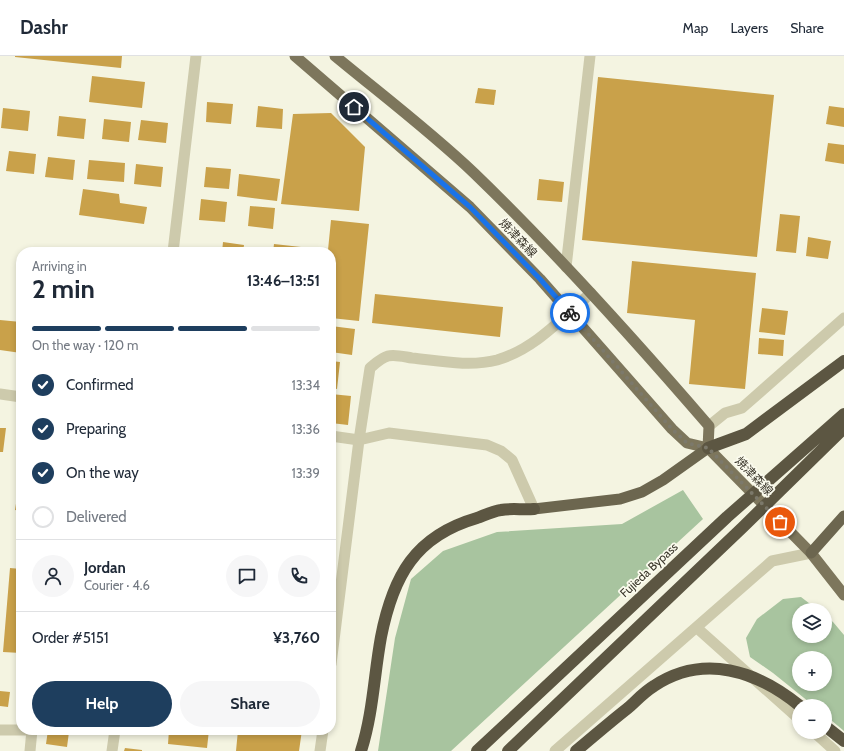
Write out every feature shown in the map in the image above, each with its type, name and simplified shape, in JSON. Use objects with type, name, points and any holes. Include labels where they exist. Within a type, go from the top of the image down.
[{"type":"highway","points":[[361,751],[368,730],[380,645],[386,615],[399,579],[422,546],[438,534],[460,522],[501,510],[534,509],[620,499],[642,492],[663,480],[708,448],[746,434],[844,361]]},
{"type":"highway","name":"Fujieda Bypass","points":[[477,751],[727,516],[844,414]]},
{"type":"highway","points":[[508,751],[737,533],[844,428]]},
{"type":"highway","points":[[811,553],[844,516]]},
{"type":"highway","points":[[576,751],[653,686],[684,671],[708,668],[734,670],[758,680],[792,699]]},
{"type":"highway","points":[[832,732],[844,741]]},
{"type":"main road","name":"焼津森線","points":[[295,56],[470,207],[540,279],[672,429],[687,443],[708,448],[811,553],[844,595]]},
{"type":"main road","name":"焼津森線","points":[[335,56],[473,172],[591,293],[709,426]]},
{"type":"main road","points":[[708,448],[709,426]]},
{"type":"street","points":[[173,247],[196,56]]},
{"type":"street","points":[[566,267],[590,56]]},
{"type":"street","points":[[336,624],[359,440],[370,368],[379,360],[389,356],[456,363],[475,363],[496,360],[517,353],[537,340],[591,293]]},
{"type":"street","points":[[709,426],[725,413],[742,408],[844,318]]},
{"type":"street","points":[[0,394],[16,396]]},
{"type":"street","points":[[336,437],[359,440],[389,433],[487,445],[501,451],[512,460],[534,509]]},
{"type":"street","points":[[555,751],[772,562],[811,553]]},
{"type":"street","points":[[697,628],[792,713]]},
{"type":"street","points":[[0,730],[16,730]]},
{"type":"street","points":[[30,751],[32,735]]},
{"type":"street","points":[[112,751],[114,735]]},
{"type":"street","points":[[320,751],[322,735]]},
{"type":"street","points":[[822,739],[835,751]]},
{"type":"green space","points":[[683,490],[703,519],[451,751],[378,751],[395,638],[411,579],[443,551],[497,532],[622,524]]},
{"type":"green space","points":[[801,597],[809,603],[792,603],[792,643],[832,643],[832,621],[844,635],[844,731],[832,721],[832,699],[805,699],[795,691],[832,691],[832,651],[792,651],[792,688],[750,657],[746,638],[757,619],[783,599]]},
{"type":"building","points":[[15,56],[122,56],[121,68]]},
{"type":"building","points":[[92,76],[145,82],[142,108],[89,102]]},
{"type":"building","points":[[598,77],[774,95],[757,257],[582,240]]},
{"type":"building","points":[[478,88],[496,90],[494,105],[475,103]]},
{"type":"building","points":[[207,102],[233,104],[231,124],[206,122]]},
{"type":"building","points":[[258,106],[283,109],[282,129],[256,127]]},
{"type":"building","points":[[829,106],[844,108],[844,127],[826,124]]},
{"type":"building","points":[[3,108],[30,111],[28,131],[1,128]]},
{"type":"building","points":[[331,113],[365,147],[359,211],[281,204],[293,114]]},
{"type":"building","points":[[59,116],[86,119],[84,139],[57,136]]},
{"type":"building","points":[[104,119],[131,122],[129,142],[102,139]]},
{"type":"building","points":[[141,120],[168,123],[166,143],[138,140]]},
{"type":"building","points":[[828,143],[844,145],[844,164],[825,161]]},
{"type":"building","points":[[9,151],[36,154],[34,174],[6,171]]},
{"type":"building","points":[[48,157],[75,160],[73,180],[45,177]]},
{"type":"building","points":[[89,160],[125,163],[124,182],[87,179]]},
{"type":"building","points":[[136,164],[163,167],[161,187],[134,184]]},
{"type":"building","points":[[206,167],[231,169],[229,189],[204,187]]},
{"type":"building","points":[[239,174],[280,179],[277,201],[237,196]]},
{"type":"building","points":[[539,179],[564,182],[562,202],[537,200]]},
{"type":"building","points":[[83,189],[119,194],[120,203],[147,207],[144,224],[79,215]]},
{"type":"building","points":[[201,199],[227,202],[225,222],[199,220]]},
{"type":"building","points":[[250,206],[275,208],[273,229],[248,226]]},
{"type":"building","points":[[780,214],[800,216],[796,253],[776,251]]},
{"type":"building","points":[[331,220],[369,224],[359,321],[336,319],[336,247],[328,247]]},
{"type":"building","points":[[808,237],[831,241],[828,259],[806,256]]},
{"type":"building","points":[[223,242],[244,245],[244,247],[222,247]]},
{"type":"building","points":[[274,244],[301,247],[274,247]]},
{"type":"building","points":[[632,261],[756,273],[745,389],[689,384],[695,320],[627,313]]},
{"type":"building","points":[[375,294],[503,307],[500,337],[372,323]]},
{"type":"building","points":[[762,308],[788,311],[785,335],[759,332]]},
{"type":"building","points":[[0,320],[16,322],[16,352],[0,350]]},
{"type":"building","points":[[336,327],[355,329],[352,355],[336,353]]},
{"type":"building","points":[[759,338],[784,340],[783,356],[758,354]]},
{"type":"building","points":[[336,362],[340,362],[336,389]]},
{"type":"building","points":[[336,394],[351,396],[348,425],[336,424]]},
{"type":"building","points":[[0,428],[6,428],[3,452],[0,452]]},
{"type":"building","points":[[10,568],[16,569],[16,653],[3,652]]},
{"type":"building","points":[[0,691],[10,692],[8,707],[0,706]]},
{"type":"building","points":[[47,735],[69,735],[67,747],[46,744]]},
{"type":"building","points":[[169,735],[208,735],[207,748],[168,744]]},
{"type":"building","points":[[238,735],[301,735],[299,751],[236,751]]},
{"type":"building","points":[[125,748],[142,750],[142,751],[124,751]]},
{"type":"way so far","points":[[570,313],[672,429],[687,443],[708,448],[780,522]]},
{"type":"route","points":[[354,107],[470,207],[540,279],[570,313]]}]
